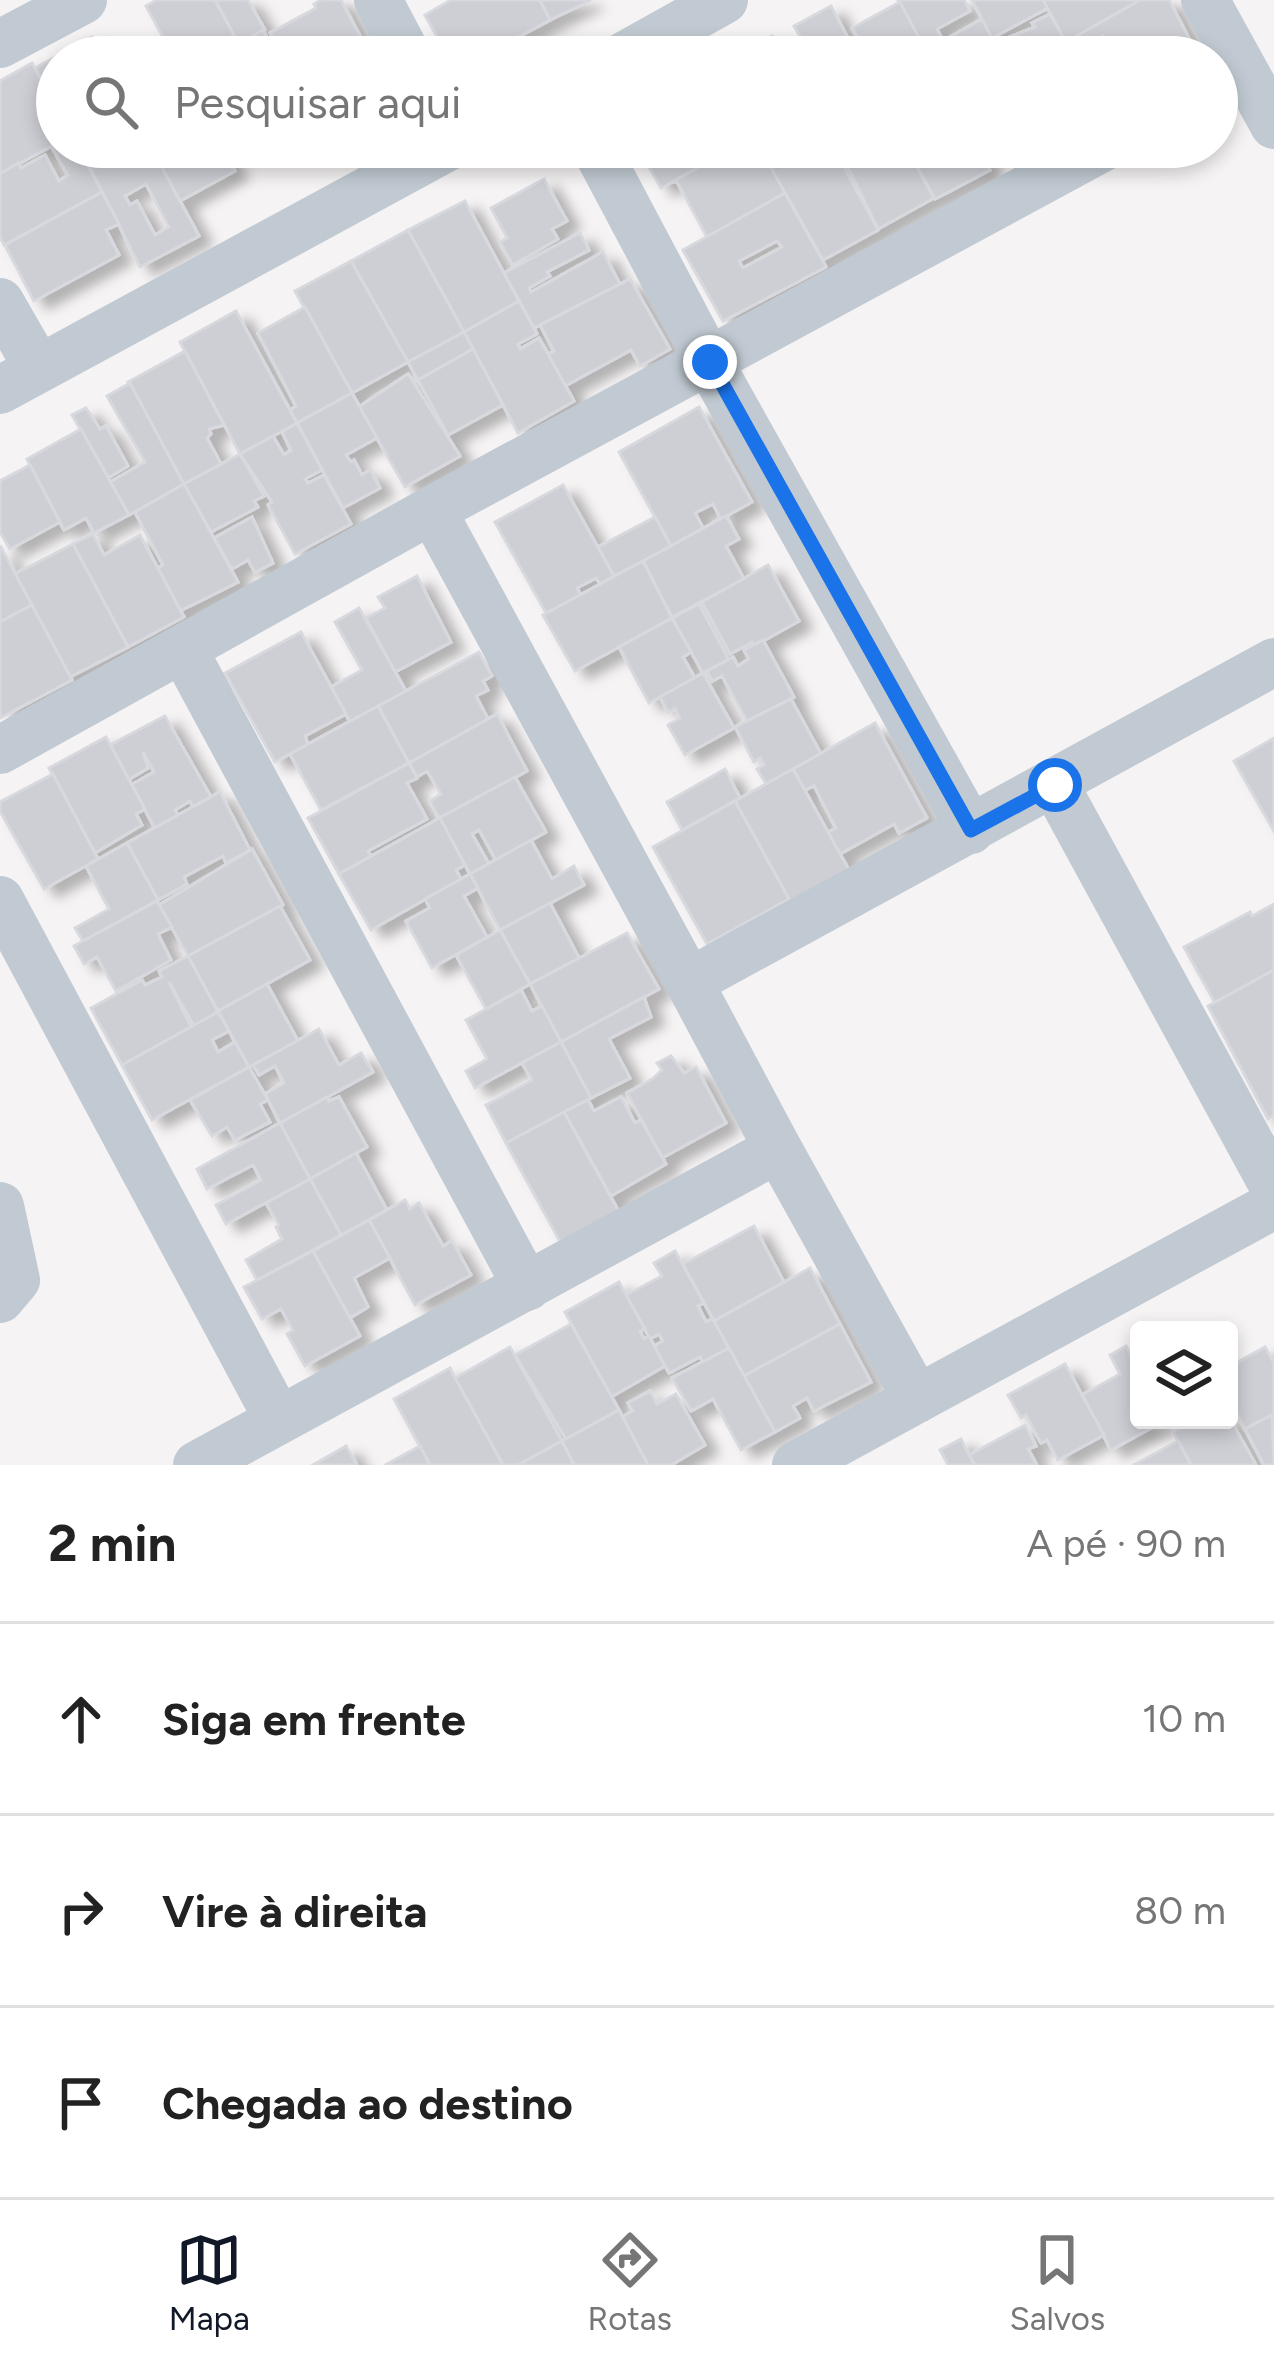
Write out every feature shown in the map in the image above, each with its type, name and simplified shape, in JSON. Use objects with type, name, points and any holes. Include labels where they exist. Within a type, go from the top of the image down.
[{"type":"street","points":[[0,44],[83,0]]},
{"type":"street","points":[[378,0],[397,36]]},
{"type":"street","points":[[660,36],[724,0]]},
{"type":"street","points":[[1204,0],[1216,36]]},
{"type":"street","points":[[1238,85],[1274,124]]},
{"type":"street","points":[[0,302],[19,379],[409,168]]},
{"type":"street","points":[[606,168],[971,830]]},
{"type":"street","points":[[0,750],[432,510],[1066,168]]},
{"type":"street","points":[[432,510],[916,1399]]},
{"type":"street","points":[[183,650],[527,1288]]},
{"type":"street","points":[[689,982],[1274,662]]},
{"type":"street","points":[[1055,785],[1274,1187]]},
{"type":"street","points":[[0,900],[278,1419]]},
{"type":"street","points":[[197,1465],[778,1149]]},
{"type":"street","points":[[796,1465],[1274,1205]]},
{"type":"street","points":[[0,1206],[16,1280],[0,1299]]},
{"type":"building","points":[[157,0],[215,0],[235,36],[162,36],[146,6]]},
{"type":"building","points":[[215,0],[248,0],[265,30],[254,36],[235,36]]},
{"type":"building","points":[[341,0],[360,36],[272,36],[316,8],[314,4]]},
{"type":"building","points":[[451,0],[540,0],[550,20],[520,36],[436,36],[425,15]]},
{"type":"building","points":[[540,0],[591,0],[550,20]]},
{"type":"building","points":[[898,0],[964,0],[970,11],[937,29],[940,36],[918,36]]},
{"type":"building","points":[[972,0],[1043,0],[1048,8],[996,36],[991,36]]},
{"type":"building","points":[[1043,0],[1141,0],[1077,36],[1063,36]]},
{"type":"building","points":[[1140,0],[1169,0],[1188,36],[1103,36],[1077,36]]},
{"type":"building","points":[[900,2],[918,36],[857,36],[852,28]]},
{"type":"building","points":[[831,6],[847,36],[800,36],[794,26]]},
{"type":"building","points":[[1050,14],[1062,36],[1012,36],[1035,27],[1032,23]]},
{"type":"building","points":[[982,19],[991,36],[952,36]]},
{"type":"building","points":[[32,63],[36,70],[36,154],[0,174],[0,81]]},
{"type":"building","points":[[36,160],[36,168],[52,168],[59,181],[68,175],[64,168],[89,168],[102,192],[4,245],[0,174],[18,163],[21,168]]},
{"type":"building","points":[[90,168],[162,168],[199,236],[140,267]],"holes":[[[146,184],[169,227],[155,235],[137,201],[130,205],[125,196]]]},
{"type":"building","points":[[162,168],[235,171],[180,201]]},
{"type":"building","points":[[650,168],[698,168],[661,188]]},
{"type":"building","points":[[698,168],[771,168],[785,193],[707,237],[677,182],[672,182]]},
{"type":"building","points":[[771,168],[844,168],[878,230],[823,260]]},
{"type":"building","points":[[848,168],[918,168],[934,198],[878,229]]},
{"type":"building","points":[[918,168],[989,168],[990,170],[935,199]]},
{"type":"building","points":[[544,179],[567,221],[552,229],[558,239],[513,265],[500,242],[507,238],[491,208]]},
{"type":"building","points":[[102,192],[119,224],[106,230],[119,255],[34,301],[5,245]]},
{"type":"building","points":[[785,193],[826,267],[723,321],[683,250]],"holes":[[[777,241],[782,247],[743,268],[739,261]]]},
{"type":"building","points":[[465,201],[519,301],[464,332],[408,230]]},
{"type":"building","points":[[408,230],[464,332],[408,362],[351,261]]},
{"type":"building","points":[[580,233],[589,250],[547,272],[550,276],[529,288],[531,292],[603,252],[620,284],[534,328],[504,273]]},
{"type":"building","points":[[351,261],[408,362],[352,393],[295,291]]},
{"type":"building","points":[[630,279],[670,349],[640,366],[631,350],[565,386],[540,325]]},
{"type":"building","points":[[519,301],[537,334],[518,344],[520,349],[539,338],[574,401],[518,433],[464,332]]},
{"type":"building","points":[[305,307],[352,393],[297,423],[290,410],[296,406],[258,333]]},
{"type":"building","points":[[236,311],[297,423],[240,454],[180,342]]},
{"type":"building","points":[[464,332],[473,349],[418,380],[408,362]]},
{"type":"building","points":[[473,349],[503,405],[448,435],[418,380]]},
{"type":"building","points":[[185,351],[224,425],[209,429],[207,438],[221,464],[184,484],[128,382]]},
{"type":"building","points":[[408,374],[460,456],[405,487],[359,407]]},
{"type":"building","points":[[130,383],[184,484],[129,515],[110,482],[145,462],[107,396]]},
{"type":"building","points":[[352,393],[377,438],[346,455],[362,475],[370,470],[380,488],[343,508],[297,423]]},
{"type":"building","points":[[699,407],[752,502],[721,519],[713,504],[695,513],[703,528],[671,546],[619,452]]},
{"type":"building","points":[[86,408],[100,429],[106,426],[128,466],[108,478],[72,415]]},
{"type":"building","points":[[297,423],[322,470],[305,479],[308,483],[324,475],[351,524],[295,554],[268,505],[272,502],[240,454],[273,436],[284,455],[291,450],[282,432]]},
{"type":"building","points":[[81,429],[129,515],[94,533],[86,518],[64,530],[27,459]]},
{"type":"building","points":[[240,454],[264,496],[254,501],[258,507],[211,532],[184,484]]},
{"type":"building","points":[[30,465],[60,522],[10,549],[0,532],[0,481]]},
{"type":"building","points":[[184,484],[238,582],[180,611],[135,512]]},
{"type":"building","points":[[563,485],[614,576],[600,584],[596,578],[577,588],[581,595],[546,613],[495,522]]},
{"type":"building","points":[[726,516],[739,539],[726,546],[744,579],[672,617],[643,561]]},
{"type":"building","points":[[252,517],[273,563],[255,572],[248,560],[232,569],[214,538]]},
{"type":"building","points":[[655,517],[671,546],[614,576],[598,547]]},
{"type":"building","points":[[93,534],[104,555],[140,535],[184,617],[128,647],[73,544]]},
{"type":"building","points":[[73,544],[128,647],[70,677],[15,574]]},
{"type":"building","points":[[0,548],[32,605],[0,622]]},
{"type":"building","points":[[643,561],[672,618],[575,671],[543,615]]},
{"type":"building","points":[[768,565],[799,621],[730,654],[702,602]]},
{"type":"building","points":[[417,576],[451,642],[395,672],[366,618],[385,608],[378,597]]},
{"type":"building","points":[[699,604],[729,660],[703,673],[672,618]]},
{"type":"building","points":[[32,605],[72,680],[0,718],[0,622]]},
{"type":"building","points":[[359,608],[406,691],[350,722],[331,687],[362,670],[335,622]]},
{"type":"building","points":[[672,618],[691,652],[683,657],[695,678],[649,703],[619,647]]},
{"type":"building","points":[[301,632],[346,714],[305,736],[308,744],[275,762],[225,673]]},
{"type":"building","points":[[763,640],[794,697],[747,721],[722,676],[712,681],[707,671],[733,657],[738,666],[749,659],[744,650]]},
{"type":"building","points":[[479,652],[492,676],[483,681],[488,690],[476,696],[488,719],[409,763],[378,706]]},
{"type":"building","points":[[703,673],[734,728],[685,755],[668,725],[680,718],[675,709],[668,712],[660,697]]},
{"type":"building","points":[[791,699],[821,754],[766,784],[757,769],[764,765],[760,758],[754,762],[735,727]]},
{"type":"building","points":[[378,706],[409,763],[321,810],[290,754]]},
{"type":"building","points":[[497,714],[527,771],[439,818],[430,801],[441,794],[427,771],[417,777],[409,763]]},
{"type":"building","points":[[165,716],[211,797],[193,807],[190,801],[175,810],[178,815],[155,828],[131,785],[154,772],[143,752],[148,768],[128,780],[110,745]]},
{"type":"building","points":[[875,723],[927,818],[899,833],[894,824],[840,854],[828,832],[836,828],[814,786],[805,790],[793,769]]},
{"type":"building","points":[[106,737],[145,809],[136,814],[142,825],[95,853],[49,768]]},
{"type":"building","points":[[1274,738],[1274,831],[1234,761]]},
{"type":"building","points":[[409,763],[417,778],[407,783],[427,819],[368,851],[371,856],[339,874],[308,818]]},
{"type":"building","points":[[725,769],[740,798],[682,830],[667,802]]},
{"type":"building","points":[[793,769],[849,870],[791,903],[735,801]]},
{"type":"building","points":[[53,774],[98,859],[44,889],[0,811],[0,802]]},
{"type":"building","points":[[515,777],[546,832],[496,860],[479,830],[472,834],[489,864],[470,874],[439,818]]},
{"type":"building","points":[[220,792],[250,850],[226,863],[223,856],[184,877],[187,884],[158,900],[127,843]]},
{"type":"building","points":[[735,801],[789,899],[707,944],[653,847]]},
{"type":"building","points":[[440,818],[465,865],[456,870],[461,879],[371,930],[339,874]]},
{"type":"building","points":[[531,840],[552,879],[574,866],[584,885],[500,930],[470,874]]},
{"type":"building","points":[[127,843],[158,900],[83,941],[75,928],[109,909],[86,866]]},
{"type":"building","points":[[252,849],[283,905],[188,956],[159,905]]},
{"type":"building","points":[[470,874],[478,888],[464,896],[487,937],[432,968],[406,921],[430,908],[425,899]]},
{"type":"building","points":[[157,901],[172,927],[158,934],[171,960],[116,991],[97,957],[84,964],[74,946]]},
{"type":"building","points":[[550,903],[579,958],[530,984],[500,930]]},
{"type":"building","points":[[1274,904],[1274,970],[1215,1003],[1184,947]]},
{"type":"building","points":[[280,906],[310,960],[218,1011],[188,956]]},
{"type":"building","points":[[500,930],[530,984],[486,1009],[456,955]]},
{"type":"building","points":[[627,933],[659,989],[561,1042],[530,984]]},
{"type":"building","points":[[188,956],[218,1012],[194,1026],[169,982],[191,1027],[122,1065],[91,1008],[142,980],[145,985],[162,977],[159,971]]},
{"type":"building","points":[[1274,970],[1274,1116],[1268,1119],[1208,1006]]},
{"type":"building","points":[[267,984],[298,1041],[249,1067],[218,1011]]},
{"type":"building","points":[[521,990],[532,1011],[542,1006],[561,1042],[475,1088],[466,1071],[487,1059],[466,1020]]},
{"type":"building","points":[[644,997],[651,1017],[609,1039],[630,1078],[591,1098],[561,1042]]},
{"type":"building","points":[[218,1012],[229,1031],[212,1040],[218,1052],[235,1042],[249,1067],[152,1120],[122,1065]]},
{"type":"building","points":[[319,1029],[339,1065],[361,1053],[373,1072],[280,1123],[265,1094],[284,1083],[275,1066],[259,1075],[253,1065]]},
{"type":"building","points":[[561,1042],[591,1098],[506,1143],[486,1105],[532,1080],[522,1063]]},
{"type":"building","points":[[671,1056],[684,1073],[696,1067],[726,1123],[662,1158],[627,1093],[652,1079],[662,1070],[657,1063]]},
{"type":"building","points":[[249,1067],[268,1100],[260,1104],[270,1122],[235,1140],[227,1127],[212,1136],[190,1100]]},
{"type":"building","points":[[327,1097],[329,1101],[339,1097],[367,1147],[310,1179],[280,1123]]},
{"type":"building","points":[[621,1097],[635,1123],[641,1120],[666,1164],[611,1196],[564,1112],[588,1100],[594,1111]]},
{"type":"building","points":[[564,1112],[619,1212],[562,1245],[506,1143]]},
{"type":"building","points":[[280,1123],[310,1179],[226,1224],[216,1205],[261,1180],[253,1165],[207,1189],[197,1169]]},
{"type":"building","points":[[356,1153],[387,1210],[341,1235],[310,1179]]},
{"type":"building","points":[[310,1179],[341,1235],[257,1280],[246,1260],[282,1239],[266,1203]]},
{"type":"building","points":[[405,1200],[410,1209],[419,1203],[443,1246],[452,1241],[471,1275],[415,1305],[369,1220]]},
{"type":"building","points":[[369,1220],[390,1258],[354,1278],[368,1307],[350,1318],[313,1251]]},
{"type":"building","points":[[754,1226],[784,1282],[714,1321],[683,1264]]},
{"type":"building","points":[[313,1251],[360,1336],[305,1366],[287,1334],[293,1330],[281,1309],[262,1319],[244,1287]]},
{"type":"building","points":[[675,1251],[704,1303],[698,1306],[706,1322],[713,1318],[729,1348],[669,1373],[654,1346],[663,1341],[659,1334],[650,1339],[626,1295],[662,1276],[654,1263]]},
{"type":"building","points":[[810,1268],[840,1324],[744,1376],[714,1321]]},
{"type":"building","points":[[619,1282],[645,1329],[640,1331],[644,1339],[649,1336],[665,1366],[611,1397],[565,1312]]},
{"type":"building","points":[[571,1324],[619,1410],[566,1439],[515,1355]]},
{"type":"building","points":[[840,1324],[871,1382],[814,1411],[807,1398],[793,1406],[800,1418],[775,1432],[744,1376]]},
{"type":"building","points":[[1126,1346],[1130,1353],[1130,1429],[1150,1429],[1111,1450],[1082,1395],[1120,1374],[1110,1355]]},
{"type":"building","points":[[510,1347],[562,1441],[518,1465],[503,1465],[455,1378]]},
{"type":"building","points":[[1265,1347],[1274,1363],[1274,1414],[1245,1429],[1238,1416],[1238,1362]]},
{"type":"building","points":[[729,1348],[775,1432],[741,1450],[713,1399],[691,1411],[672,1378]]},
{"type":"building","points":[[1065,1364],[1104,1435],[1058,1460],[1047,1440],[1041,1443],[1026,1415],[1021,1418],[1008,1395]]},
{"type":"building","points":[[450,1368],[503,1465],[430,1465],[394,1399]]},
{"type":"building","points":[[650,1391],[657,1404],[676,1394],[705,1445],[671,1465],[648,1465],[622,1417],[633,1411],[628,1403]]},
{"type":"building","points":[[619,1410],[648,1465],[574,1465],[562,1441]]},
{"type":"building","points":[[1272,1415],[1274,1465],[1264,1465],[1245,1429]]},
{"type":"building","points":[[1025,1425],[1036,1446],[1028,1449],[1037,1465],[975,1465],[969,1455]]},
{"type":"building","points":[[1236,1429],[1256,1465],[1191,1465],[1173,1432]]},
{"type":"building","points":[[961,1439],[975,1465],[948,1465],[940,1450]]},
{"type":"building","points":[[562,1441],[574,1465],[518,1465]]},
{"type":"building","points":[[1178,1441],[1191,1465],[1133,1465]]},
{"type":"building","points":[[346,1446],[357,1465],[313,1465]]},
{"type":"building","points":[[420,1446],[430,1465],[385,1465]]},
{"type":"route","points":[[710,362],[971,830],[1055,785]]}]
